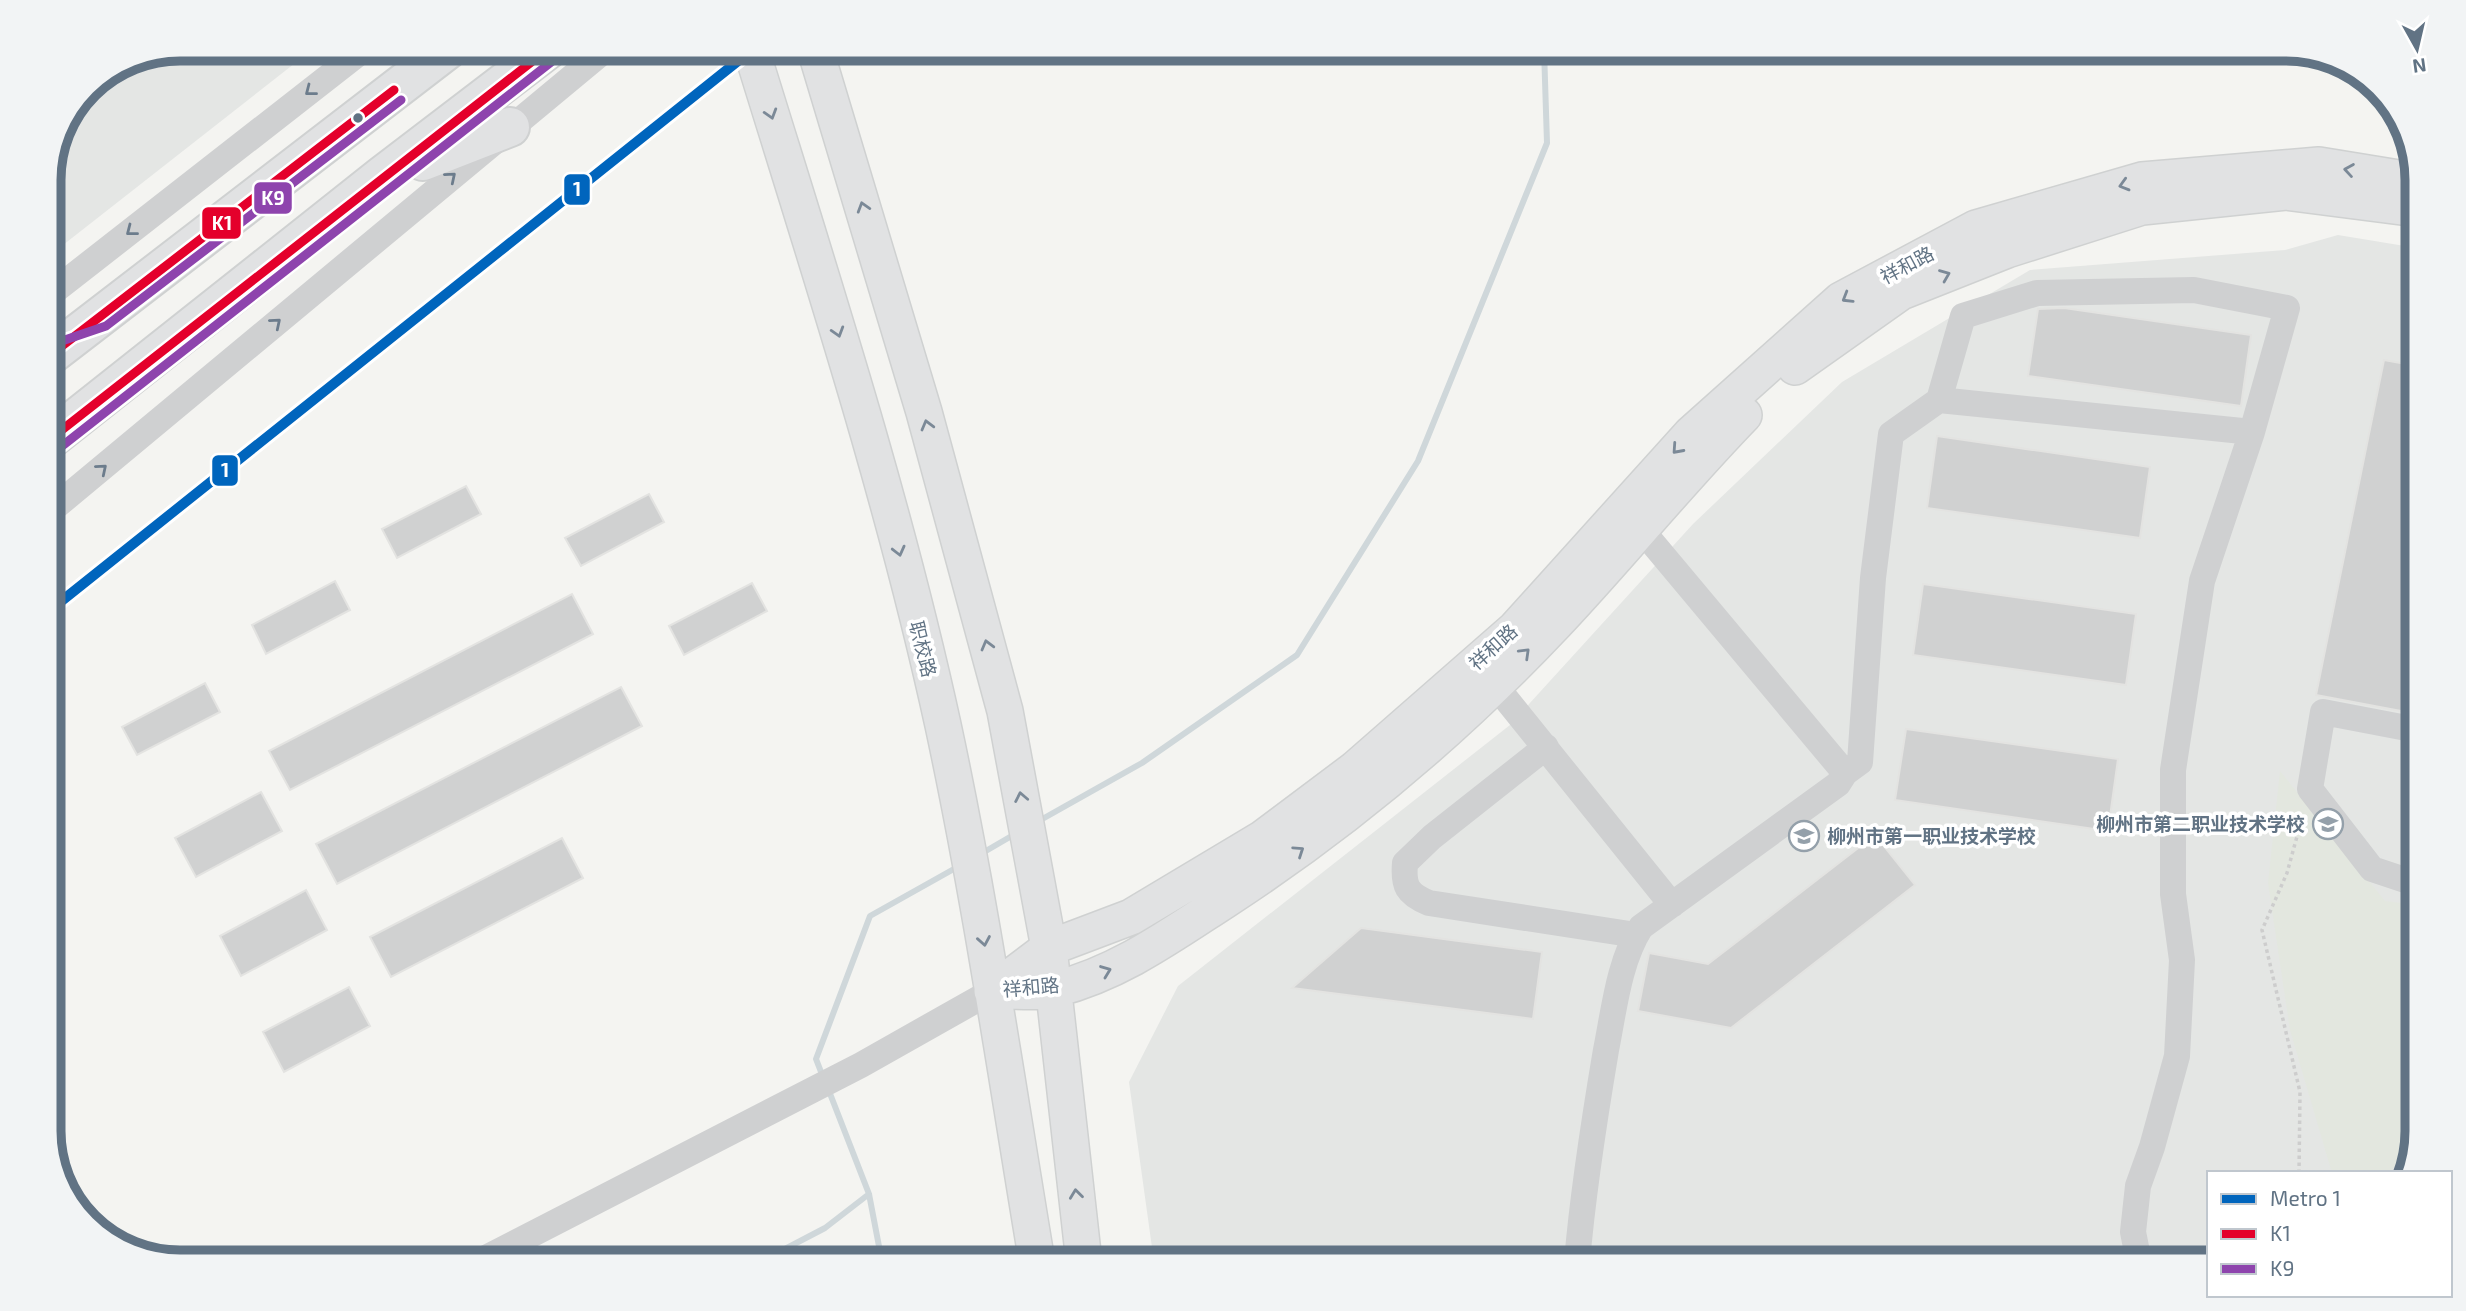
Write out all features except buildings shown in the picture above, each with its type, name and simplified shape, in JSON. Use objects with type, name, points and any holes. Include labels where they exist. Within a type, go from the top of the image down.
[{"type":"highway","points":[[62,346],[432,61]]},
{"type":"highway","points":[[62,430],[382,176],[532,61]]},
{"type":"highway","points":[[382,176],[510,127]]},
{"type":"highway","points":[[62,328],[99,316]]},
{"type":"main road","name":"职校路","points":[[755,61],[867,429],[942,723],[972,874],[1035,1250]]},
{"type":"main road","points":[[819,61],[924,412],[1005,711],[1049,948],[1083,1250]]},
{"type":"main road","name":"祥和路","points":[[992,990],[1049,948],[1131,916],[1262,838],[1355,769],[1514,629],[1691,434],[1841,300],[1976,228],[2142,180],[2319,165],[2404,179]]},
{"type":"main road","name":"祥和路","points":[[992,990],[1053,990],[1111,970],[1151,948],[1314,841],[1494,684],[1555,623],[1686,474],[1784,374],[1901,292],[2007,250],[2142,207],[2286,192],[2404,207]]},
{"type":"street","points":[[62,285],[349,61]]},
{"type":"street","points":[[62,501],[591,61]]},
{"type":"street","points":[[1578,1250],[1585,1169],[1613,1014],[1636,935],[1641,927],[1838,784],[1845,773],[1860,762],[1873,578],[1891,434],[1940,400],[1963,316],[2037,293],[2194,290],[2287,308],[2252,432],[2202,581],[2173,770],[2173,894],[2182,960],[2177,1056],[2152,1147],[2138,1186],[2133,1232],[2137,1250]]},
{"type":"street","points":[[1940,400],[2252,432]]},
{"type":"street","points":[[1640,527],[1845,773]]},
{"type":"street","points":[[1494,684],[1672,905]]},
{"type":"street","points":[[2405,728],[2323,712],[2310,789],[2372,869],[2405,880]]},
{"type":"street","points":[[1546,747],[1432,837],[1405,863],[1403,882],[1412,896],[1429,903],[1636,935]]},
{"type":"street","points":[[501,1250],[861,1065],[992,990]]},
{"type":"path","points":[[2299,1171],[2300,1092],[2263,930],[2287,873],[2310,789]]},
{"type":"shaded area","points":[[180,61],[298,61],[62,246],[62,172],[65,149],[81,114],[96,96],[114,81],[135,70]]},
{"type":"shaded area","name":"柳州市第一职业技术学校","points":[[2338,235],[2404,246],[2405,1131],[2397,1171],[2207,1171],[2207,1250],[1152,1250],[1129,1082],[1178,986],[1510,725],[1693,524],[1842,382],[2030,270],[2285,250]]},
{"type":"shaded area","points":[[2280,771],[2385,901],[2405,903],[2405,1131],[2401,1158],[2391,1171],[2331,1171],[2290,1030],[2268,883]]},
{"type":"waterway","points":[[1037,822],[1142,763],[1297,655],[1418,461],[1547,143],[1544,61]]},
{"type":"waterway","points":[[979,855],[1015,834]]},
{"type":"waterway","points":[[823,1077],[816,1059],[870,916],[961,865]]},
{"type":"waterway","points":[[829,1091],[869,1194],[880,1250]]},
{"type":"waterway","points":[[783,1250],[825,1228],[869,1194]]},
{"type":"metro line","name":"1","points":[[62,601],[738,61]]},
{"type":"transit line","name":"K1","points":[[62,430],[533,61]]},
{"type":"transit line","name":"K9","points":[[62,446],[552,61]]},
{"type":"transit line","name":"K1","points":[[62,346],[394,90]]},
{"type":"transit line","name":"K9","points":[[62,341],[106,326],[401,100]]},
{"type":"place","name":"柳州市第二职业技术学校","points":[[2328,824]]},
{"type":"place","name":"柳州市第一职业技术学校","points":[[1804,836]]}]
